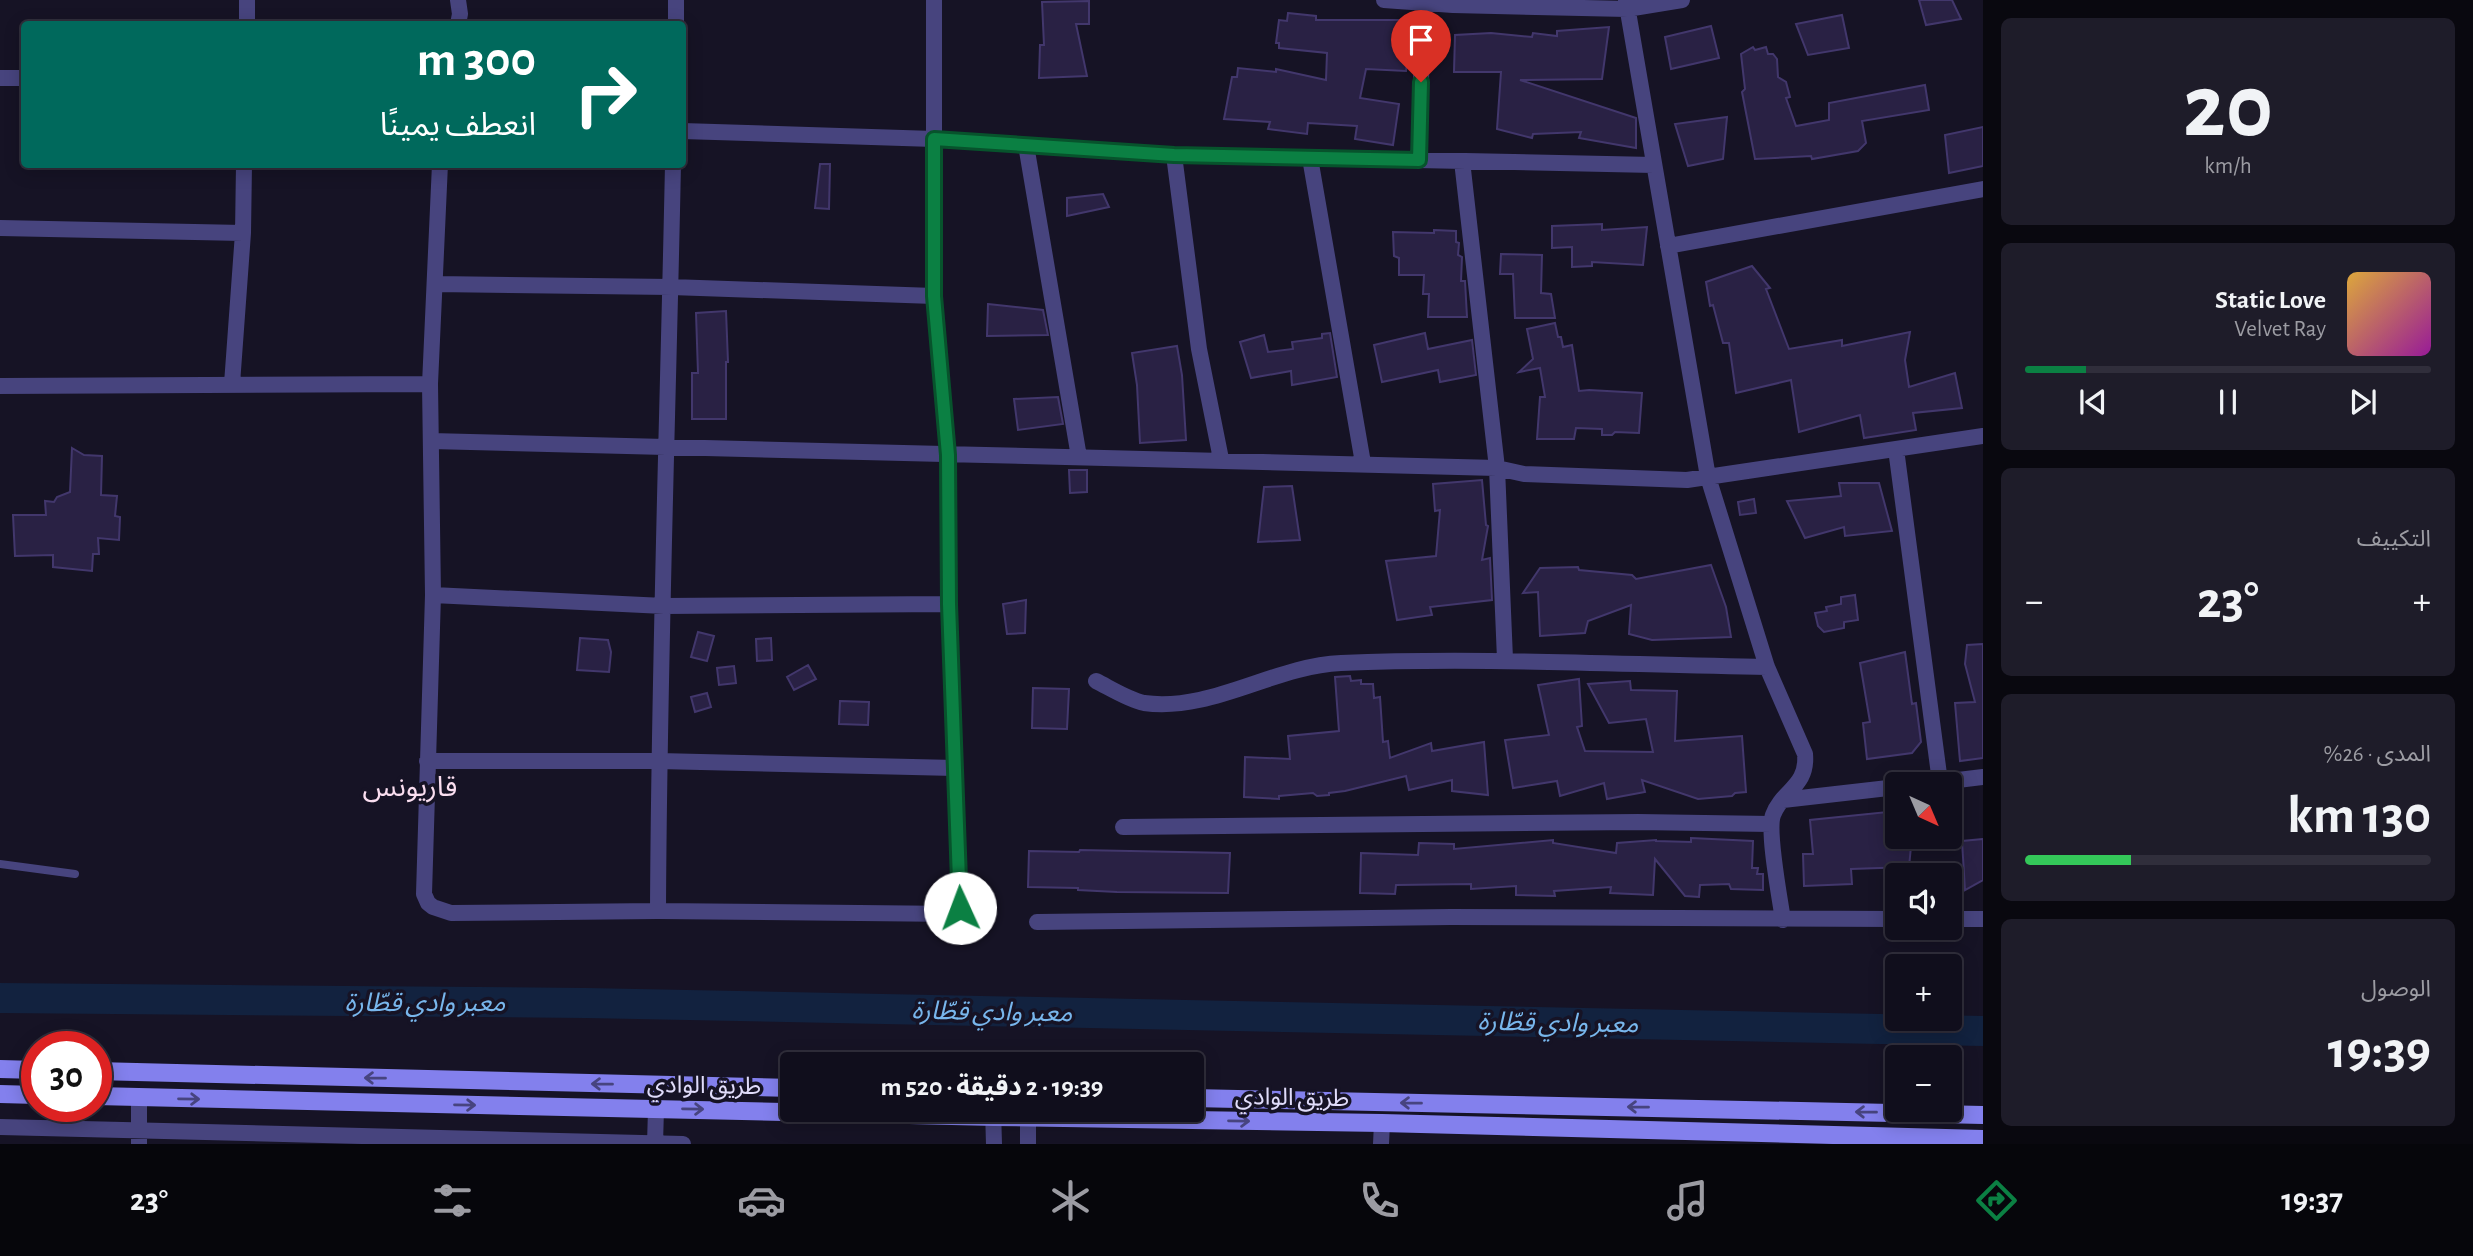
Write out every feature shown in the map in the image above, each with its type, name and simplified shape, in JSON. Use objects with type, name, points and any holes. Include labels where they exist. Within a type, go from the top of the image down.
[{"type":"main road","points":[[0,1069],[21,1070]]},
{"type":"main road","name":"طريق الوادي","points":[[112,1071],[780,1088]]},
{"type":"main road","points":[[421,1104],[422,1079]]},
{"type":"main road","points":[[0,1094],[21,1095]]},
{"type":"main road","name":"طريق الوادي","points":[[112,1097],[780,1110]]},
{"type":"main road","name":"طريق الوادي","points":[[1204,1098],[1983,1115]]},
{"type":"main road","name":"طريق الوادي","points":[[1204,1118],[1859,1140],[1983,1139]]},
{"type":"street","points":[[247,0],[247,21]]},
{"type":"street","points":[[458,0],[459,21]]},
{"type":"street","points":[[676,0],[676,21]]},
{"type":"street","points":[[440,168],[430,384],[433,595],[424,894],[428,903],[451,914],[658,911],[957,914],[960,908],[949,604],[948,455],[934,296],[934,0]]},
{"type":"street","points":[[1384,0],[1423,3],[1626,4],[1682,0]]},
{"type":"street","points":[[1419,160],[1423,3]]},
{"type":"street","points":[[1626,4],[1708,477],[1767,667],[1805,754],[1806,762],[1801,779],[1777,807],[1771,824],[1783,920]]},
{"type":"street","points":[[0,78],[21,78]]},
{"type":"street","points":[[686,131],[934,139],[1174,155],[1654,165]]},
{"type":"street","points":[[1026,145],[1079,457]]},
{"type":"street","points":[[1174,155],[1199,349],[1221,459]]},
{"type":"street","points":[[1310,158],[1363,463]]},
{"type":"street","points":[[1462,161],[1497,468],[1504,659]]},
{"type":"street","points":[[232,384],[243,233],[244,168]]},
{"type":"street","points":[[658,911],[673,168]]},
{"type":"street","points":[[1668,246],[1983,189]]},
{"type":"street","points":[[0,228],[243,233]]},
{"type":"street","points":[[435,285],[671,287],[934,296]]},
{"type":"street","points":[[0,386],[430,384]]},
{"type":"street","points":[[430,441],[666,449],[1363,463],[1497,468],[1524,474],[1687,480],[1983,436]]},
{"type":"street","points":[[1896,449],[1932,772]]},
{"type":"street","points":[[433,595],[664,606],[949,604]]},
{"type":"street","points":[[1096,681],[1142,702],[1195,703],[1300,670],[1337,663],[1504,659],[1767,667]]},
{"type":"street","points":[[427,761],[659,761],[955,768]]},
{"type":"street","points":[[1962,780],[1983,777]]},
{"type":"street","points":[[1783,800],[1885,788]]},
{"type":"street","points":[[1123,827],[1638,822],[1771,824]]},
{"type":"street","points":[[1037,922],[1451,917],[1885,919]]},
{"type":"street","points":[[1962,919],[1983,919]]},
{"type":"street","points":[[139,1098],[139,1137]]},
{"type":"street","points":[[655,1143],[656,1108]]},
{"type":"street","points":[[994,1122],[994,1144]]},
{"type":"street","points":[[1028,1122],[1028,1144]]},
{"type":"street","points":[[1381,1144],[1382,1123]]},
{"type":"street","points":[[0,1127],[139,1137],[683,1144]]},
{"type":"lane","points":[[0,864],[75,874]]},
{"type":"building","points":[[1919,0],[1952,0],[1961,19],[1926,25]]},
{"type":"building","points":[[1089,1],[1089,24],[1076,24],[1087,76],[1039,78],[1040,45],[1044,45],[1042,2]]},
{"type":"building","points":[[1288,13],[1316,16],[1316,20],[1412,20],[1406,71],[1366,69],[1360,98],[1399,104],[1393,145],[1355,139],[1357,126],[1308,123],[1307,134],[1268,129],[1270,122],[1224,119],[1232,77],[1237,77],[1238,68],[1276,72],[1276,69],[1326,80],[1327,53],[1279,48],[1279,43],[1276,43],[1279,20],[1287,21]]},
{"type":"building","points":[[1842,15],[1849,48],[1808,55],[1796,24]]},
{"type":"building","points":[[1711,26],[1719,58],[1671,69],[1665,37]]},
{"type":"building","points":[[1609,27],[1602,79],[1520,80],[1636,118],[1636,148],[1579,138],[1581,132],[1533,134],[1532,138],[1497,129],[1501,72],[1454,72],[1455,35],[1491,33],[1532,37],[1533,33],[1557,36],[1557,31]]},
{"type":"building","points":[[1753,47],[1755,50],[1766,47],[1768,54],[1773,54],[1777,59],[1778,77],[1786,82],[1790,97],[1786,98],[1796,126],[1829,120],[1829,103],[1925,85],[1929,110],[1862,121],[1866,143],[1858,151],[1812,159],[1811,156],[1755,159],[1742,92],[1745,89],[1741,54]]},
{"type":"building","points":[[1727,117],[1723,159],[1688,166],[1675,124]]},
{"type":"building","points":[[1983,127],[1983,166],[1949,173],[1945,135]]},
{"type":"building","points":[[820,164],[830,164],[829,209],[815,208]]},
{"type":"building","points":[[1103,194],[1109,207],[1067,216],[1067,198]]},
{"type":"building","points":[[1602,224],[1602,230],[1647,227],[1643,265],[1592,262],[1592,266],[1572,267],[1572,247],[1552,248],[1552,226]]},
{"type":"building","points":[[1434,230],[1456,231],[1458,255],[1462,257],[1461,281],[1465,281],[1467,317],[1428,317],[1429,294],[1423,294],[1424,275],[1399,275],[1399,258],[1394,256],[1393,232],[1434,233]]},
{"type":"building","points":[[1501,254],[1542,255],[1541,293],[1551,294],[1555,318],[1515,318],[1513,274],[1500,274]]},
{"type":"building","points":[[1752,266],[1770,288],[1766,289],[1789,349],[1842,340],[1842,346],[1910,332],[1905,360],[1909,387],[1955,373],[1962,408],[1913,413],[1916,430],[1864,438],[1860,415],[1799,432],[1791,380],[1736,393],[1729,343],[1723,343],[1713,305],[1710,306],[1706,282]]},
{"type":"building","points":[[988,304],[1043,310],[1048,335],[987,336]]},
{"type":"building","points":[[726,311],[726,419],[692,419],[692,373],[698,373],[696,313]]},
{"type":"building","points":[[1555,323],[1563,347],[1572,345],[1579,391],[1642,393],[1639,433],[1615,432],[1612,435],[1602,435],[1602,429],[1576,428],[1574,439],[1537,439],[1540,397],[1545,397],[1540,368],[1519,372],[1533,359],[1527,329]]},
{"type":"building","points":[[1330,333],[1337,377],[1292,385],[1291,371],[1251,378],[1240,342],[1264,335],[1268,352],[1293,349],[1292,342],[1322,338],[1322,334]]},
{"type":"building","points":[[1425,333],[1428,349],[1472,340],[1476,375],[1440,382],[1438,370],[1382,382],[1374,345]]},
{"type":"building","points":[[1177,346],[1182,375],[1186,440],[1140,443],[1137,385],[1132,353]]},
{"type":"building","points":[[1058,397],[1063,424],[1018,430],[1014,399]]},
{"type":"building","points":[[72,448],[84,455],[102,456],[101,495],[117,496],[115,516],[120,517],[119,540],[98,538],[99,554],[93,554],[92,571],[53,567],[53,555],[15,556],[13,515],[46,515],[45,501],[54,502],[57,497],[70,492]]},
{"type":"building","points":[[1069,470],[1087,470],[1087,492],[1070,493]]},
{"type":"building","points":[[1482,480],[1488,526],[1482,560],[1490,558],[1492,600],[1430,607],[1432,615],[1397,620],[1386,561],[1436,556],[1440,510],[1435,511],[1433,484]]},
{"type":"building","points":[[1839,483],[1879,483],[1892,531],[1845,536],[1844,527],[1805,538],[1787,501],[1841,496]]},
{"type":"building","points":[[1292,486],[1300,540],[1258,542],[1264,487]]},
{"type":"building","points":[[1754,499],[1756,513],[1740,515],[1738,502]]},
{"type":"building","points":[[1711,565],[1726,607],[1731,637],[1652,640],[1629,634],[1631,605],[1588,621],[1585,633],[1540,636],[1538,592],[1523,593],[1540,568],[1578,567],[1579,570],[1632,575],[1636,579]]},
{"type":"building","points":[[1855,595],[1858,620],[1844,622],[1844,628],[1824,632],[1818,626],[1815,613],[1841,604],[1841,597]]},
{"type":"building","points":[[1026,600],[1025,633],[1007,634],[1003,604]]},
{"type":"building","points":[[698,632],[714,636],[707,661],[691,657]]},
{"type":"building","points":[[580,638],[608,640],[611,652],[609,672],[577,670]]},
{"type":"building","points":[[771,638],[772,660],[757,661],[756,639]]},
{"type":"building","points":[[1983,644],[1983,758],[1960,761],[1955,703],[1975,702],[1965,664],[1967,645]]},
{"type":"building","points":[[1905,652],[1912,704],[1916,703],[1921,742],[1912,753],[1867,759],[1863,723],[1870,722],[1860,663]]},
{"type":"building","points":[[808,665],[816,679],[794,690],[787,677]]},
{"type":"building","points":[[734,666],[736,683],[719,685],[717,668]]},
{"type":"building","points":[[1350,676],[1351,681],[1361,680],[1361,684],[1373,684],[1374,698],[1380,697],[1383,742],[1388,741],[1390,758],[1431,743],[1432,751],[1484,742],[1488,795],[1452,791],[1452,780],[1409,790],[1406,776],[1329,795],[1317,796],[1313,793],[1279,796],[1279,799],[1244,797],[1245,757],[1290,759],[1288,736],[1339,731],[1335,677]]},
{"type":"building","points":[[1579,679],[1582,726],[1577,727],[1585,751],[1653,752],[1646,719],[1609,723],[1588,684],[1630,681],[1631,690],[1677,691],[1675,741],[1742,736],[1746,792],[1698,799],[1642,780],[1645,792],[1607,799],[1604,783],[1560,796],[1557,781],[1513,788],[1505,740],[1549,735],[1538,685]]},
{"type":"building","points":[[1033,688],[1069,689],[1067,729],[1032,728]]},
{"type":"building","points":[[707,693],[711,707],[695,712],[691,697]]},
{"type":"building","points":[[840,701],[869,702],[868,725],[839,724]]},
{"type":"building","points":[[1885,812],[1885,849],[1911,849],[1909,863],[1885,863],[1885,868],[1851,869],[1852,884],[1804,886],[1803,854],[1813,854],[1810,820]]},
{"type":"building","points":[[1691,838],[1753,841],[1752,868],[1758,868],[1757,874],[1763,874],[1763,890],[1731,889],[1729,884],[1700,885],[1699,897],[1685,896],[1655,859],[1653,895],[1610,893],[1611,887],[1554,891],[1555,896],[1516,895],[1516,886],[1471,889],[1471,884],[1396,885],[1395,894],[1360,893],[1361,853],[1418,855],[1419,843],[1454,844],[1454,849],[1553,840],[1553,843],[1616,853],[1617,843],[1656,840],[1691,842]]},
{"type":"building","points":[[1983,839],[1983,880],[1965,890],[1962,841]]},
{"type":"building","points":[[1029,851],[1230,853],[1228,893],[1117,892],[1028,887]]},
{"type":"waterway","name":"معبر وادي قطّارة","points":[[0,998],[586,1003],[1983,1031]]},
{"type":"district","name":"قاريونس","points":[[410,786]]},
{"type":"route","points":[[960,908],[949,604],[948,455],[934,296],[934,139],[1174,155],[1419,160],[1421,82]]}]
